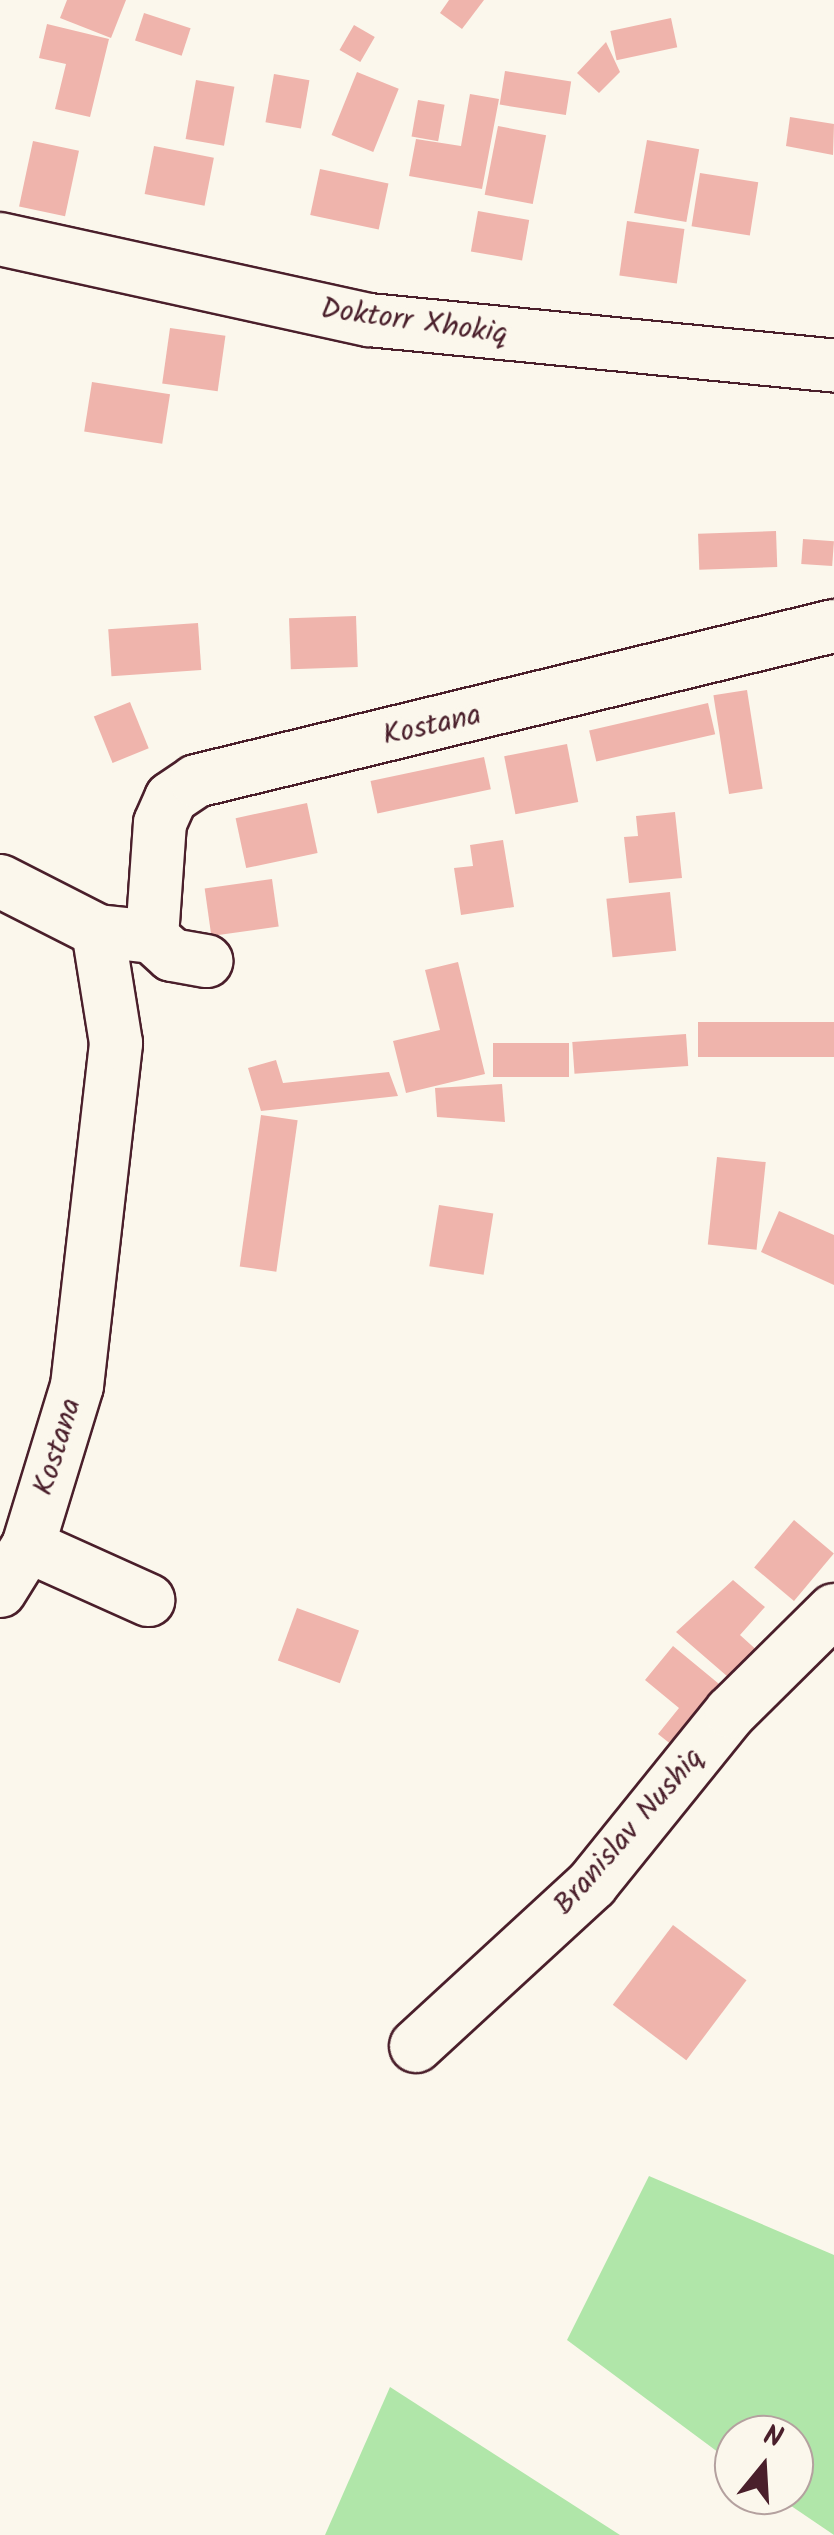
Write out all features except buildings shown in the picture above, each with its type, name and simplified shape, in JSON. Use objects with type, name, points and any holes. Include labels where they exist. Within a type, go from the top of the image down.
[{"type":"street","name":"Doktorr Xhokiq","points":[[0,238],[369,320],[834,366]]},
{"type":"street","name":"Kostana","points":[[152,937],[160,823],[171,798],[196,781],[834,626]]},
{"type":"street","points":[[0,881],[98,931],[152,937],[172,956],[206,961]]},
{"type":"street","name":"Kostana","points":[[0,1591],[28,1546],[77,1386],[116,1043],[98,931]]},
{"type":"street","points":[[28,1546],[148,1600]]},
{"type":"street","name":"Branislav Nushiq","points":[[416,2046],[592,1884],[731,1712],[834,1610]]},
{"type":"green space","points":[[649,2176],[834,2255],[834,2535],[804,2515],[814,2515],[814,2415],[714,2415],[714,2449],[567,2340]]},
{"type":"green space","points":[[390,2387],[620,2535],[325,2535]]}]
